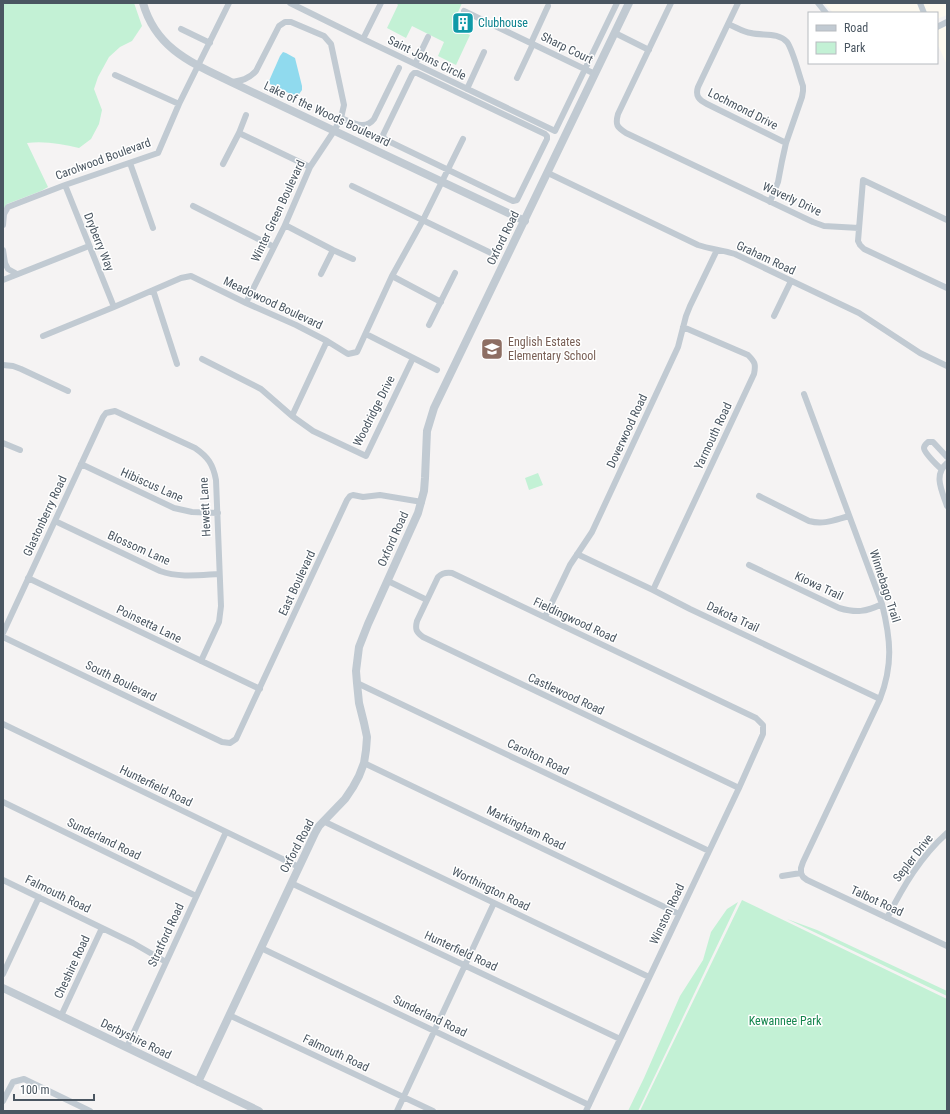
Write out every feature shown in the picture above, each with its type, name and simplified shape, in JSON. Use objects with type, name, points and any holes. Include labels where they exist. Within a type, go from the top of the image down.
[{"type":"street","name":"Lake of the Woods Boulevard","points":[[143,3],[157,33],[183,58],[525,221]]},
{"type":"street","name":"Carolwood Boulevard","points":[[3,226],[4,214],[8,207],[65,185],[158,153],[179,104],[229,3]]},
{"type":"street","name":"Saint Johns Circle","points":[[290,3],[565,136]]},
{"type":"street","points":[[363,39],[380,3]]},
{"type":"street","points":[[555,131],[617,3],[628,6]]},
{"type":"street","points":[[615,33],[649,50],[671,3]]},
{"type":"street","name":"Lochmond Drive","points":[[738,3],[698,87],[696,92],[698,98],[701,101],[786,143]]},
{"type":"street","points":[[818,3],[825,12]]},
{"type":"street","points":[[517,78],[548,6]]},
{"type":"street","name":"Oxford Road","points":[[198,1082],[315,833],[345,799],[354,787],[359,776],[364,762],[367,737],[359,703],[356,671],[359,647],[414,524],[422,502],[425,478],[426,438],[430,419],[628,6]]},
{"type":"street","name":"Sharp Court","points":[[464,11],[595,74]]},
{"type":"street","points":[[231,82],[247,79],[255,72],[279,26],[285,22],[291,22],[324,36],[331,44],[344,105],[341,118],[360,126],[371,123],[374,120],[398,68]]},
{"type":"street","points":[[938,26],[947,22]]},
{"type":"street","points":[[728,24],[752,33],[775,35],[786,41],[790,47],[803,86],[802,98],[786,143],[778,182],[770,202]]},
{"type":"street","points":[[181,29],[210,43]]},
{"type":"street","points":[[415,64],[428,37]]},
{"type":"street","name":"Waverly Drive","points":[[649,50],[618,114],[616,121],[620,130],[813,222],[824,226],[859,228]]},
{"type":"street","points":[[467,89],[484,52]]},
{"type":"street","points":[[414,73],[417,73],[547,136],[547,139],[517,200],[513,201],[449,170],[384,138],[383,135],[414,73]]},
{"type":"street","points":[[115,75],[179,104]]},
{"type":"street","points":[[223,164],[246,116]]},
{"type":"street","name":"Winter Green Boulevard","points":[[246,303],[285,225],[310,167],[341,118]]},
{"type":"street","points":[[239,132],[310,167]]},
{"type":"street","name":"Meadowood Boulevard","points":[[43,336],[181,278],[191,276],[246,303],[296,325],[348,354],[357,352],[392,276],[424,220],[463,139]]},
{"type":"street","points":[[130,163],[153,228]]},
{"type":"street","name":"Graham Road","points":[[548,173],[698,246],[735,254],[859,313],[920,353],[947,366]]},
{"type":"street","points":[[947,220],[863,180],[858,241],[860,245],[864,249],[947,288]]},
{"type":"street","name":"Dryberry Way","points":[[65,185],[114,307]]},
{"type":"street","points":[[352,186],[491,253]]},
{"type":"street","points":[[193,206],[274,247]]},
{"type":"street","points":[[285,225],[353,259]]},
{"type":"street","points":[[3,280],[89,246]]},
{"type":"street","points":[[3,250],[5,263],[8,269],[17,274]]},
{"type":"street","points":[[321,274],[333,250]]},
{"type":"street","name":"Doverwood Road","points":[[546,618],[570,565],[592,532],[678,347],[690,306],[717,250]]},
{"type":"street","points":[[429,325],[455,273]]},
{"type":"street","points":[[392,276],[441,302]]},
{"type":"street","points":[[774,316],[791,281]]},
{"type":"street","points":[[153,290],[177,364]]},
{"type":"street","name":"Yarmouth Road","points":[[653,590],[754,374],[755,365],[753,360],[748,356],[683,327]]},
{"type":"street","points":[[366,334],[437,370]]},
{"type":"street","points":[[292,416],[327,341]]},
{"type":"street","name":"Woodridge Drive","points":[[202,358],[261,389],[292,416],[313,431],[366,456],[413,358]]},
{"type":"street","points":[[3,365],[21,369],[68,392]]},
{"type":"street","name":"Winnebago Trail","points":[[801,873],[803,862],[880,699],[888,675],[890,648],[882,604],[804,394]]},
{"type":"street","name":"Glastonberry Road","points":[[3,633],[103,416],[110,411]]},
{"type":"street","name":"Hewett Lane","points":[[110,411],[120,412],[194,448],[204,454],[210,461],[214,470],[218,513],[221,606],[220,616],[215,632],[201,661]]},
{"type":"street","points":[[941,469],[926,453],[924,446],[928,442],[933,442],[947,457]]},
{"type":"street","points":[[3,443],[20,450]]},
{"type":"street","points":[[947,463],[941,469],[939,475],[939,483],[947,506]]},
{"type":"street","name":"Hibiscus Lane","points":[[81,464],[174,508],[192,512],[218,513]]},
{"type":"street","name":"East Boulevard","points":[[230,743],[236,738],[260,689],[343,508],[350,496],[353,495],[364,497],[380,495],[422,502]]},
{"type":"street","points":[[759,496],[809,521],[817,523],[826,523],[849,516]]},
{"type":"street","name":"Blossom Lane","points":[[55,521],[168,574],[184,576],[219,574]]},
{"type":"street","name":"Dakota Trail","points":[[577,554],[880,699]]},
{"type":"street","name":"Kiowa Trail","points":[[749,564],[839,608],[855,612],[872,609],[882,604]]},
{"type":"street","name":"Fieldingwood Road","points":[[427,600],[438,577],[448,572],[452,573],[756,718],[763,725]]},
{"type":"street","name":"Poinsetta Lane","points":[[28,578],[260,689]]},
{"type":"street","points":[[388,581],[427,600]]},
{"type":"street","name":"Castlewood Road","points":[[427,600],[415,627],[417,633],[423,637],[739,788]]},
{"type":"street","name":"South Boulevard","points":[[3,637],[222,742],[230,743]]},
{"type":"street","name":"Carolton Road","points":[[357,682],[709,851]]},
{"type":"street","name":"Hunterfield Road","points":[[3,724],[299,867]]},
{"type":"street","name":"Winston Road","points":[[587,1108],[739,788],[763,734],[763,725]]},
{"type":"street","name":"Markingham Road","points":[[364,762],[679,914]]},
{"type":"street","name":"Sunderland Road","points":[[3,802],[196,896]]},
{"type":"street","name":"Worthington Road","points":[[324,821],[649,977]]},
{"type":"street","name":"Stratford Road","points":[[127,1047],[226,832]]},
{"type":"street","name":"Sepler Drive","points":[[887,918],[913,872],[929,851],[947,833]]},
{"type":"street","points":[[782,876],[801,873]]},
{"type":"street","name":"Talbot Road","points":[[801,873],[807,880],[947,946]]},
{"type":"street","name":"Falmouth Road","points":[[3,880],[133,943],[166,962]]},
{"type":"street","name":"Hunterfield Road","points":[[291,883],[620,1039]]},
{"type":"street","points":[[3,974],[39,897]]},
{"type":"street","points":[[397,1111],[494,903]]},
{"type":"street","name":"Cheshire Road","points":[[61,1016],[102,928]]},
{"type":"street","name":"Sunderland Road","points":[[261,948],[434,1030],[587,1108]]},
{"type":"street","name":"Derbyshire Road","points":[[3,988],[259,1111]]},
{"type":"street","name":"Falmouth Road","points":[[229,1015],[433,1111]]},
{"type":"street","points":[[3,1101],[13,1082],[24,1079],[90,1111]]},
{"type":"shaded area","points":[[824,3],[947,3],[947,15],[938,19],[938,12],[832,12]]},
{"type":"shaded area","points":[[947,26],[947,65],[938,45],[938,30]]},
{"type":"green space","points":[[3,3],[134,3],[142,26],[132,41],[120,47],[109,57],[98,77],[94,89],[102,110],[99,124],[91,139],[79,148],[53,143],[27,143],[48,187],[7,204],[3,210]]},
{"type":"green space","points":[[396,3],[462,3],[452,26],[470,35],[456,65],[438,56],[444,42],[412,26],[406,38],[387,28],[398,5]]},
{"type":"green space","points":[[538,473],[543,485],[529,490],[525,478]]},
{"type":"green space","name":"Kewannee Park","points":[[742,900],[947,999],[947,1111],[640,1111]]},
{"type":"green space","points":[[738,902],[638,1111],[628,1111],[680,996],[703,960],[711,932],[727,909]]},
{"type":"green space","points":[[787,919],[817,930],[947,991],[947,996]]},
{"type":"water","points":[[283,52],[295,58],[302,86],[302,90],[297,97],[270,84],[269,81]]},
{"type":"place","name":"Clubhouse","points":[[463,23]]},
{"type":"place","name":"English Estates Elementary School","points":[[492,349]]}]
